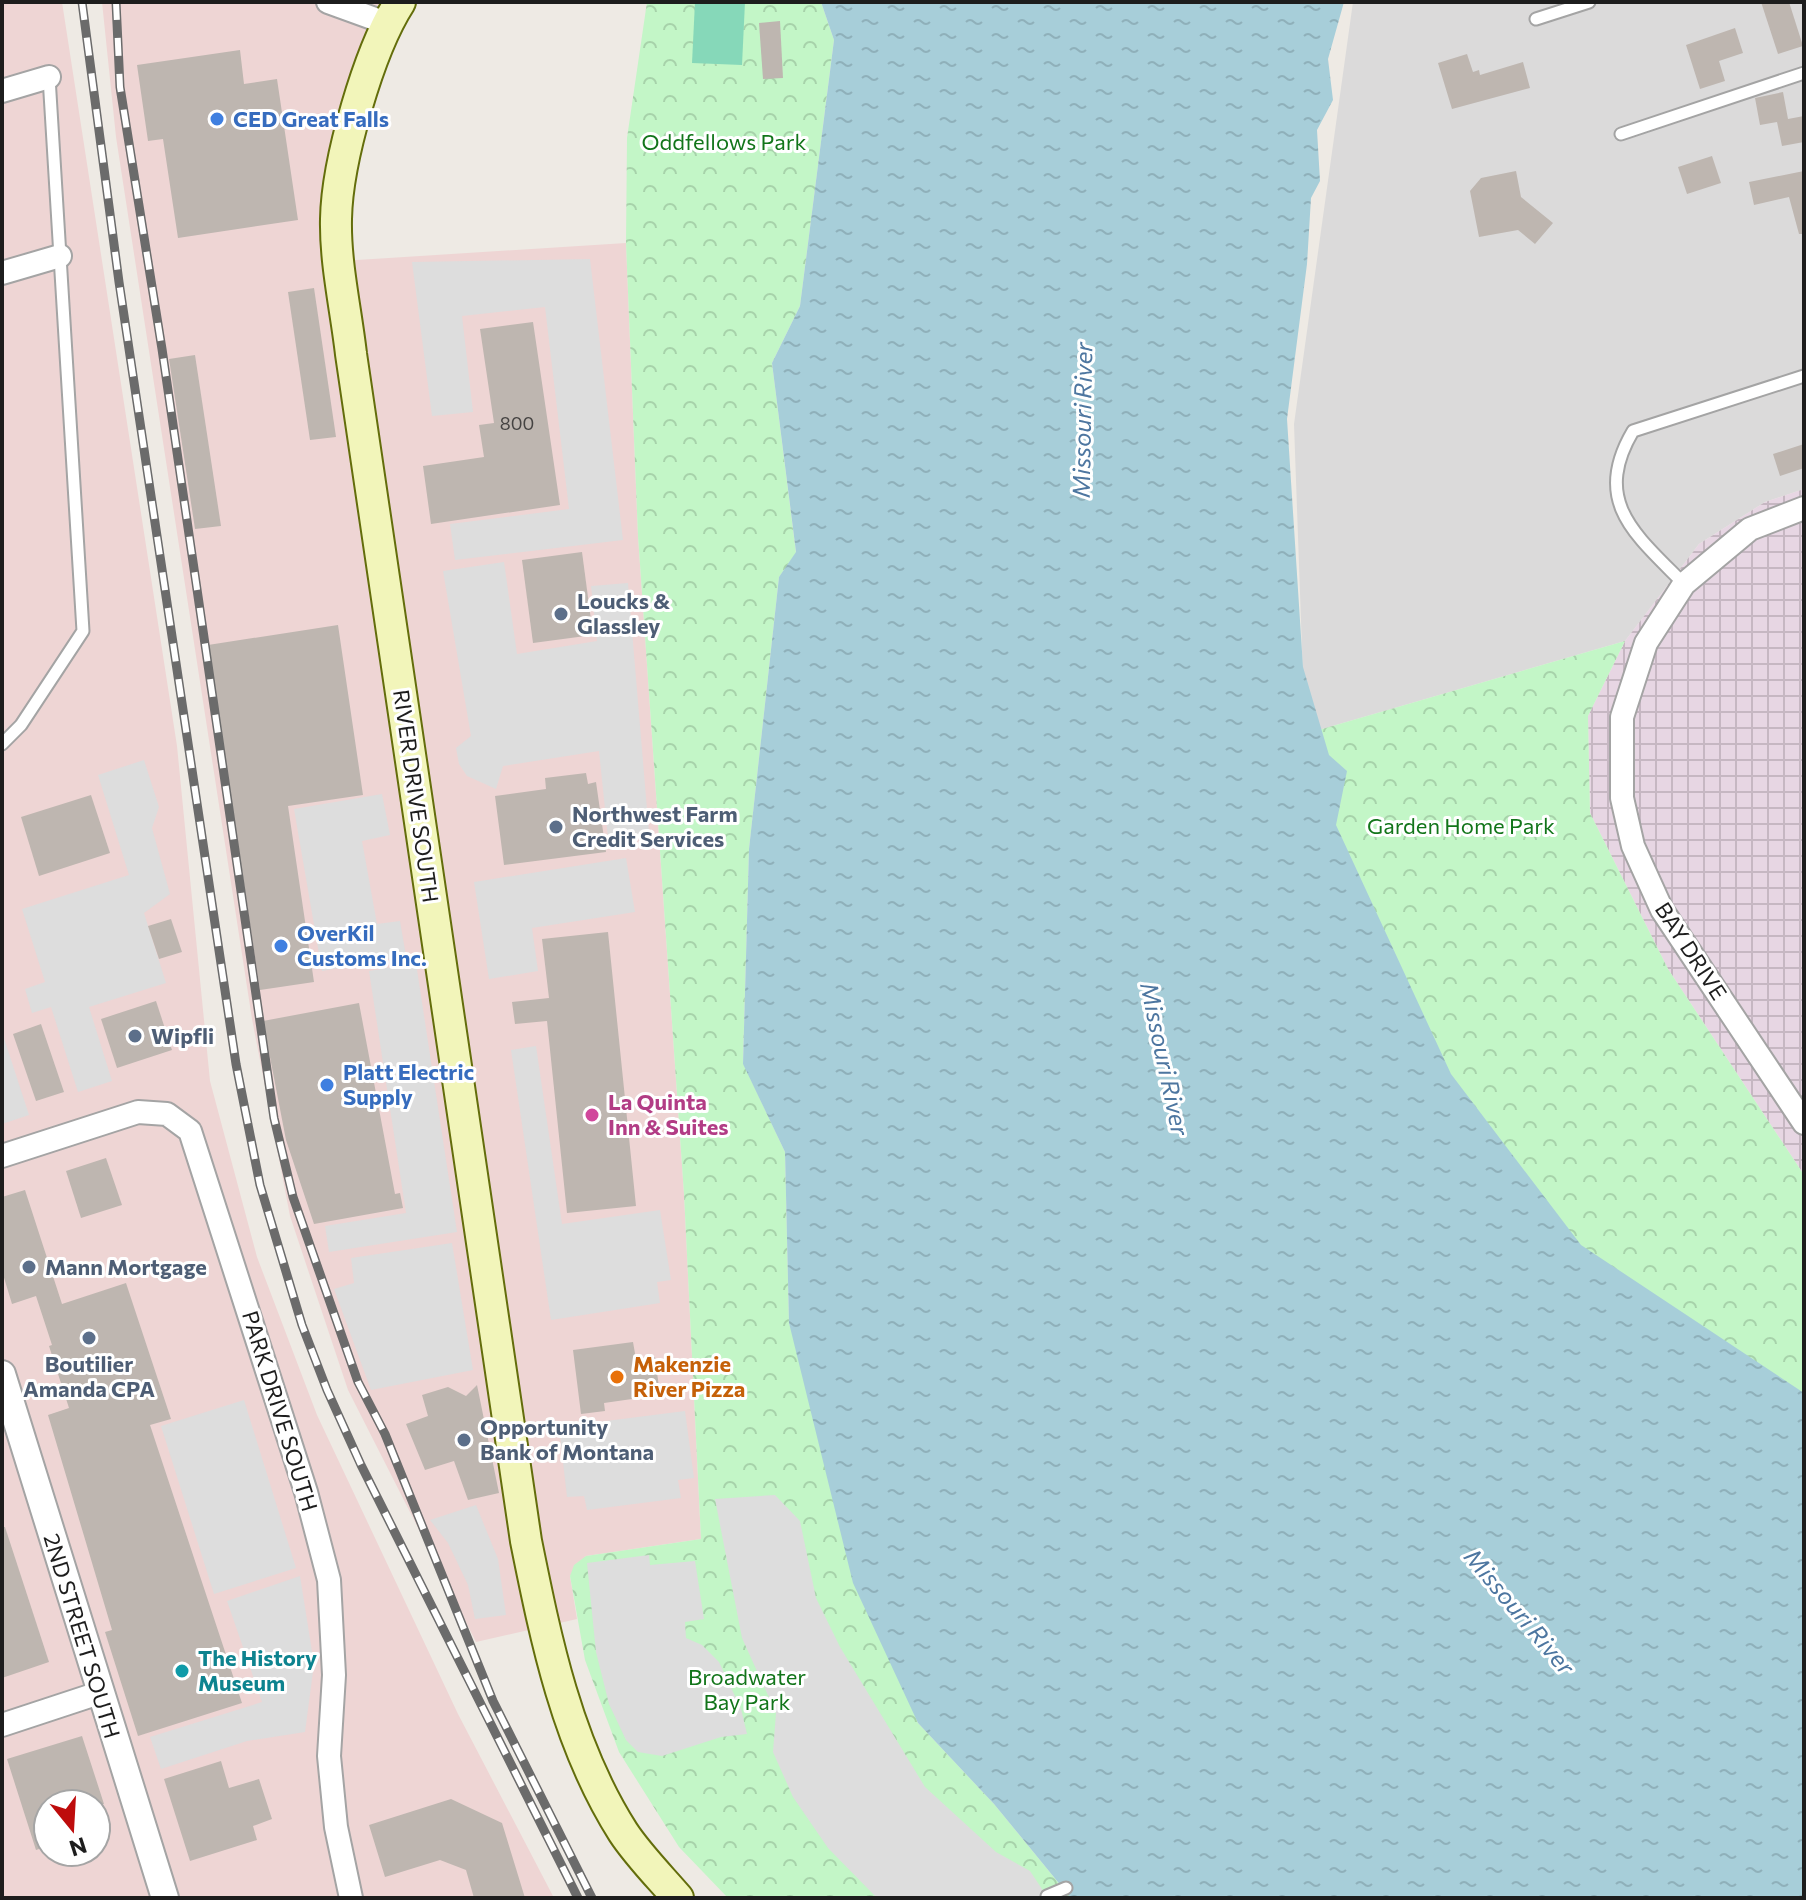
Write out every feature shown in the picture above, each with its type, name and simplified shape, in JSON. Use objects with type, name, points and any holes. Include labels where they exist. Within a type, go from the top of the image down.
[{"type":"main road","name":"RIVER DRIVE SOUTH","points":[[393,13],[352,121],[336,219],[353,370],[526,1541],[560,1691],[584,1754],[623,1832],[678,1898]]},
{"type":"street","points":[[328,2],[393,13]]},
{"type":"street","points":[[2,91],[49,77]]},
{"type":"street","points":[[2,273],[60,256]]},
{"type":"street","name":"BAY DRIVE","points":[[1801,1109],[1662,910],[1633,846],[1622,798],[1622,717],[1646,643],[1684,584],[1750,529],[1804,508]]},
{"type":"street","name":"PARK DRIVE SOUTH","points":[[2,1156],[138,1112],[167,1114],[190,1131],[306,1492],[329,1580],[334,1675],[329,1756],[336,1827],[351,1898]]},
{"type":"street","name":"2ND STREET SOUTH","points":[[2,1374],[165,1898]]},
{"type":"street","points":[[2,1725],[99,1693]]},
{"type":"lane","points":[[1536,19],[1589,2]]},
{"type":"lane","points":[[1621,134],[1804,73]]},
{"type":"lane","points":[[2,744],[21,725],[83,631],[49,77]]},
{"type":"lane","points":[[1684,584],[1631,530],[1614,492],[1619,455],[1633,431],[1804,376]]},
{"type":"lane","points":[[1047,1896],[1066,1888]]},
{"type":"shaded area","points":[[2,2],[62,2],[177,746],[210,1081],[257,1257],[317,1415],[458,1714],[554,1898],[2,1898]]},
{"type":"shaded area","points":[[102,2],[400,2],[352,121],[341,261],[626,243],[638,536],[684,1194],[701,1539],[586,1556],[570,1576],[577,1619],[476,1642],[348,1390],[290,1216],[252,1019],[116,137]]},
{"type":"shaded area","points":[[1353,2],[1804,2],[1804,489],[1765,502],[1699,544],[1625,641],[1305,734],[1294,424]]},
{"type":"shaded area","points":[[590,259],[623,540],[455,560],[450,524],[569,509],[545,307],[462,316],[473,412],[432,416],[412,262]]},
{"type":"shaded area","points":[[1804,489],[1804,1175],[1668,969],[1590,813],[1588,716],[1625,641],[1699,544],[1765,502]]},
{"type":"shaded area","points":[[504,562],[517,654],[597,641],[591,586],[628,583],[649,833],[608,838],[599,751],[503,766],[496,789],[467,776],[459,764],[456,748],[471,736],[443,571]]},
{"type":"shaded area","points":[[144,760],[159,807],[152,828],[170,894],[144,913],[166,983],[89,1007],[112,1081],[78,1092],[51,1007],[32,1013],[25,989],[45,982],[22,909],[129,875],[98,775]]},
{"type":"shaded area","points":[[382,794],[390,835],[362,841],[377,924],[400,921],[406,956],[322,971],[294,809]]},
{"type":"shaded area","points":[[626,858],[635,912],[532,928],[538,971],[489,979],[474,882]]},
{"type":"shaded area","points":[[416,963],[457,1232],[329,1252],[325,1226],[406,1213],[369,971]]},
{"type":"shaded area","points":[[2,1032],[29,1115],[2,1124]]},
{"type":"shaded area","points":[[536,1046],[562,1224],[660,1210],[671,1280],[657,1282],[660,1303],[551,1320],[511,1050]]},
{"type":"shaded area","points":[[452,1243],[473,1370],[371,1390],[334,1289],[354,1283],[351,1258]]},
{"type":"shaded area","points":[[244,1400],[296,1568],[214,1594],[161,1426]]},
{"type":"shaded area","points":[[685,1411],[694,1478],[678,1480],[681,1498],[587,1510],[584,1496],[567,1497],[559,1427]]},
{"type":"shaded area","points":[[775,1495],[800,1521],[816,1598],[840,1647],[925,1787],[996,1852],[1030,1871],[1048,1898],[877,1898],[828,1848],[793,1797],[773,1752],[776,1713],[742,1638],[715,1499]]},
{"type":"shaded area","points":[[476,1505],[498,1559],[506,1615],[475,1619],[468,1585],[448,1543],[430,1520]]},
{"type":"shaded area","points":[[649,1555],[650,1565],[695,1561],[704,1619],[685,1622],[686,1638],[702,1645],[719,1662],[741,1709],[747,1734],[721,1737],[662,1756],[638,1752],[626,1740],[609,1704],[596,1652],[587,1563]]},
{"type":"shaded area","points":[[300,1576],[314,1664],[305,1732],[247,1741],[161,1769],[150,1737],[262,1702],[227,1601]]},
{"type":"green space","name":"Broadwater Bay Park","points":[[647,2],[821,2],[834,40],[800,306],[772,363],[796,553],[779,577],[749,849],[743,1063],[785,1152],[789,1323],[918,1723],[994,1804],[1071,1898],[728,1898],[679,1847],[619,1752],[585,1660],[570,1576],[574,1565],[586,1556],[701,1539],[684,1194],[638,536],[626,243],[627,138]]},
{"type":"green space","points":[[695,2],[745,2],[742,65],[692,63]]},
{"type":"green space","name":"Garden Home Park","points":[[1625,641],[1588,716],[1590,813],[1668,969],[1804,1175],[1804,1416],[1632,1303],[1492,1168],[1347,907],[1305,734]]},
{"type":"water","name":"Missouri River","points":[[821,2],[1344,2],[1328,59],[1333,100],[1317,130],[1320,181],[1311,198],[1307,264],[1287,419],[1303,667],[1329,755],[1347,771],[1336,825],[1451,1074],[1581,1245],[1804,1393],[1804,1898],[1071,1898],[994,1804],[918,1723],[853,1583],[789,1323],[785,1152],[743,1064],[749,849],[779,577],[796,552],[772,363],[800,306],[834,40]]},
{"type":"building","points":[[1761,2],[1789,2],[1803,46],[1778,54]]},
{"type":"building","points":[[780,21],[783,78],[763,79],[759,23]]},
{"type":"building","points":[[1735,28],[1743,53],[1719,61],[1725,81],[1700,89],[1686,45]]},
{"type":"building","points":[[240,50],[244,84],[277,79],[298,220],[178,238],[163,139],[148,141],[137,65]]},
{"type":"building","points":[[1467,54],[1473,72],[1479,70],[1480,75],[1523,62],[1530,88],[1452,109],[1438,63]]},
{"type":"building","points":[[1783,92],[1788,119],[1804,116],[1804,142],[1782,146],[1777,122],[1760,125],[1755,98]]},
{"type":"building","points":[[1712,156],[1721,183],[1687,194],[1678,167]]},
{"type":"building","points":[[1516,171],[1521,197],[1553,223],[1535,244],[1518,230],[1479,237],[1470,191],[1481,178]]},
{"type":"building","points":[[1804,171],[1804,234],[1799,234],[1789,197],[1754,205],[1749,182]]},
{"type":"building","points":[[314,288],[336,437],[310,440],[288,292]]},
{"type":"building","points":[[533,322],[560,505],[431,524],[423,466],[484,457],[479,425],[494,423],[480,329]]},
{"type":"building","points":[[195,355],[221,526],[195,529],[169,359]]},
{"type":"building","points":[[1804,444],[1804,468],[1780,476],[1773,454]]},
{"type":"building","points":[[582,552],[593,635],[533,643],[522,560]]},
{"type":"building","points":[[338,625],[363,795],[288,806],[314,982],[260,990],[208,645]]},
{"type":"building","points":[[586,773],[588,784],[596,782],[606,852],[504,865],[495,796],[546,789],[545,778]]},
{"type":"building","points":[[91,795],[110,853],[39,876],[21,817]]},
{"type":"building","points":[[171,919],[182,952],[159,959],[148,926]]},
{"type":"building","name":"La Quinta Inn & Suites","points":[[608,932],[636,1206],[567,1213],[547,1021],[515,1024],[512,1002],[549,998],[542,939]]},
{"type":"building","points":[[156,1001],[172,1050],[117,1068],[101,1019]]},
{"type":"building","points":[[359,1003],[395,1194],[400,1193],[403,1208],[314,1224],[286,1140],[263,1021]]},
{"type":"building","points":[[41,1024],[64,1092],[36,1101],[13,1034]]},
{"type":"building","points":[[106,1158],[122,1205],[81,1218],[66,1171]]},
{"type":"building","points":[[25,1190],[62,1304],[126,1283],[171,1419],[150,1425],[242,1703],[138,1736],[105,1632],[112,1630],[48,1415],[69,1408],[49,1346],[52,1345],[36,1296],[12,1304],[2,1271],[2,1197]]},
{"type":"building","name":"Makenzie River Pizza","points":[[633,1342],[636,1359],[655,1357],[660,1395],[604,1403],[605,1411],[581,1414],[573,1350]]},
{"type":"building","points":[[477,1385],[499,1493],[468,1500],[454,1461],[425,1470],[406,1424],[428,1416],[422,1395],[448,1387],[466,1396]]},
{"type":"building","points":[[2,1527],[5,1527],[49,1662],[2,1678]]},
{"type":"building","points":[[82,1736],[99,1788],[32,1788],[32,1837],[7,1759]]},
{"type":"building","points":[[221,1761],[229,1788],[259,1779],[272,1819],[253,1826],[257,1840],[190,1861],[164,1779]]},
{"type":"building","points":[[451,1799],[502,1823],[525,1898],[474,1898],[466,1870],[440,1860],[385,1877],[369,1825]]},
{"type":"railway","points":[[82,2],[119,282],[236,1064],[260,1185],[302,1325],[327,1390],[361,1465],[578,1898]]},
{"type":"railway","points":[[116,2],[120,87],[162,349],[274,1118],[293,1197],[358,1382],[385,1434],[493,1701],[592,1898]]},
{"type":"place","name":"CED Great Falls","points":[[217,119]]},
{"type":"place","name":"Loucks & Glassley","points":[[561,614]]},
{"type":"place","name":"Northwest Farm Credit Services","points":[[556,827]]},
{"type":"place","name":"OverKil Customs Inc.","points":[[281,946]]},
{"type":"place","name":"Wipfli","points":[[135,1036]]},
{"type":"place","name":"Platt Electric Supply","points":[[327,1085]]},
{"type":"place","name":"La Quinta Inn & Suites","points":[[592,1115]]},
{"type":"place","name":"Mann Mortgage","points":[[29,1267]]},
{"type":"place","name":"Boutilier Amanda CPA","points":[[89,1338]]},
{"type":"place","name":"Makenzie River Pizza","points":[[617,1377]]},
{"type":"place","name":"Opportunity Bank of Montana","points":[[464,1440]]},
{"type":"place","name":"The History Museum","points":[[182,1671]]},
{"type":"park label","name":"Oddfellows Park","points":[[724,142]]}]
